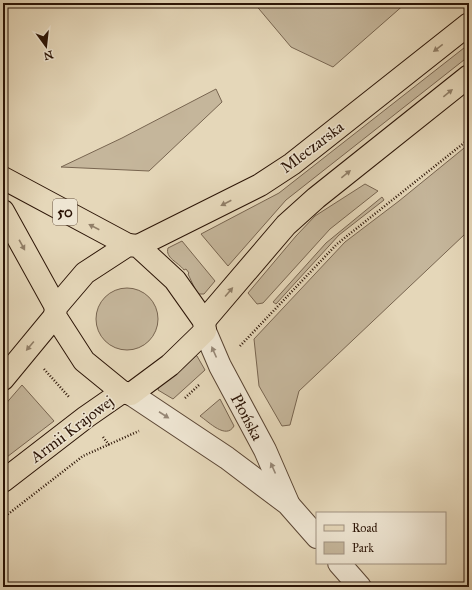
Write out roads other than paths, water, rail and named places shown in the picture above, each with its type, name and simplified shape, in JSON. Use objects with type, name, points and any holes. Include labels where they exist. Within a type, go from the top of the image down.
[{"type":"main road","name":"Mleczarska","points":[[133,246],[260,185],[292,164],[469,24]]},
{"type":"main road","points":[[3,211],[55,312],[84,360],[126,393],[170,365],[204,326],[286,225],[316,198],[469,76]]},
{"type":"main road","name":"50","points":[[3,178],[133,246]]},
{"type":"main road","points":[[3,379],[27,350],[85,273],[133,246],[175,280],[204,326]]},
{"type":"main road","name":"Armii Krajowej","points":[[3,481],[86,417],[126,393]]},
{"type":"street","name":"Płońska","points":[[204,326],[220,366],[265,450],[288,504]]},
{"type":"street","name":"Płońska","points":[[126,393],[165,416],[228,458],[288,504],[316,536]]},
{"type":"street","points":[[340,564],[360,587]]}]
